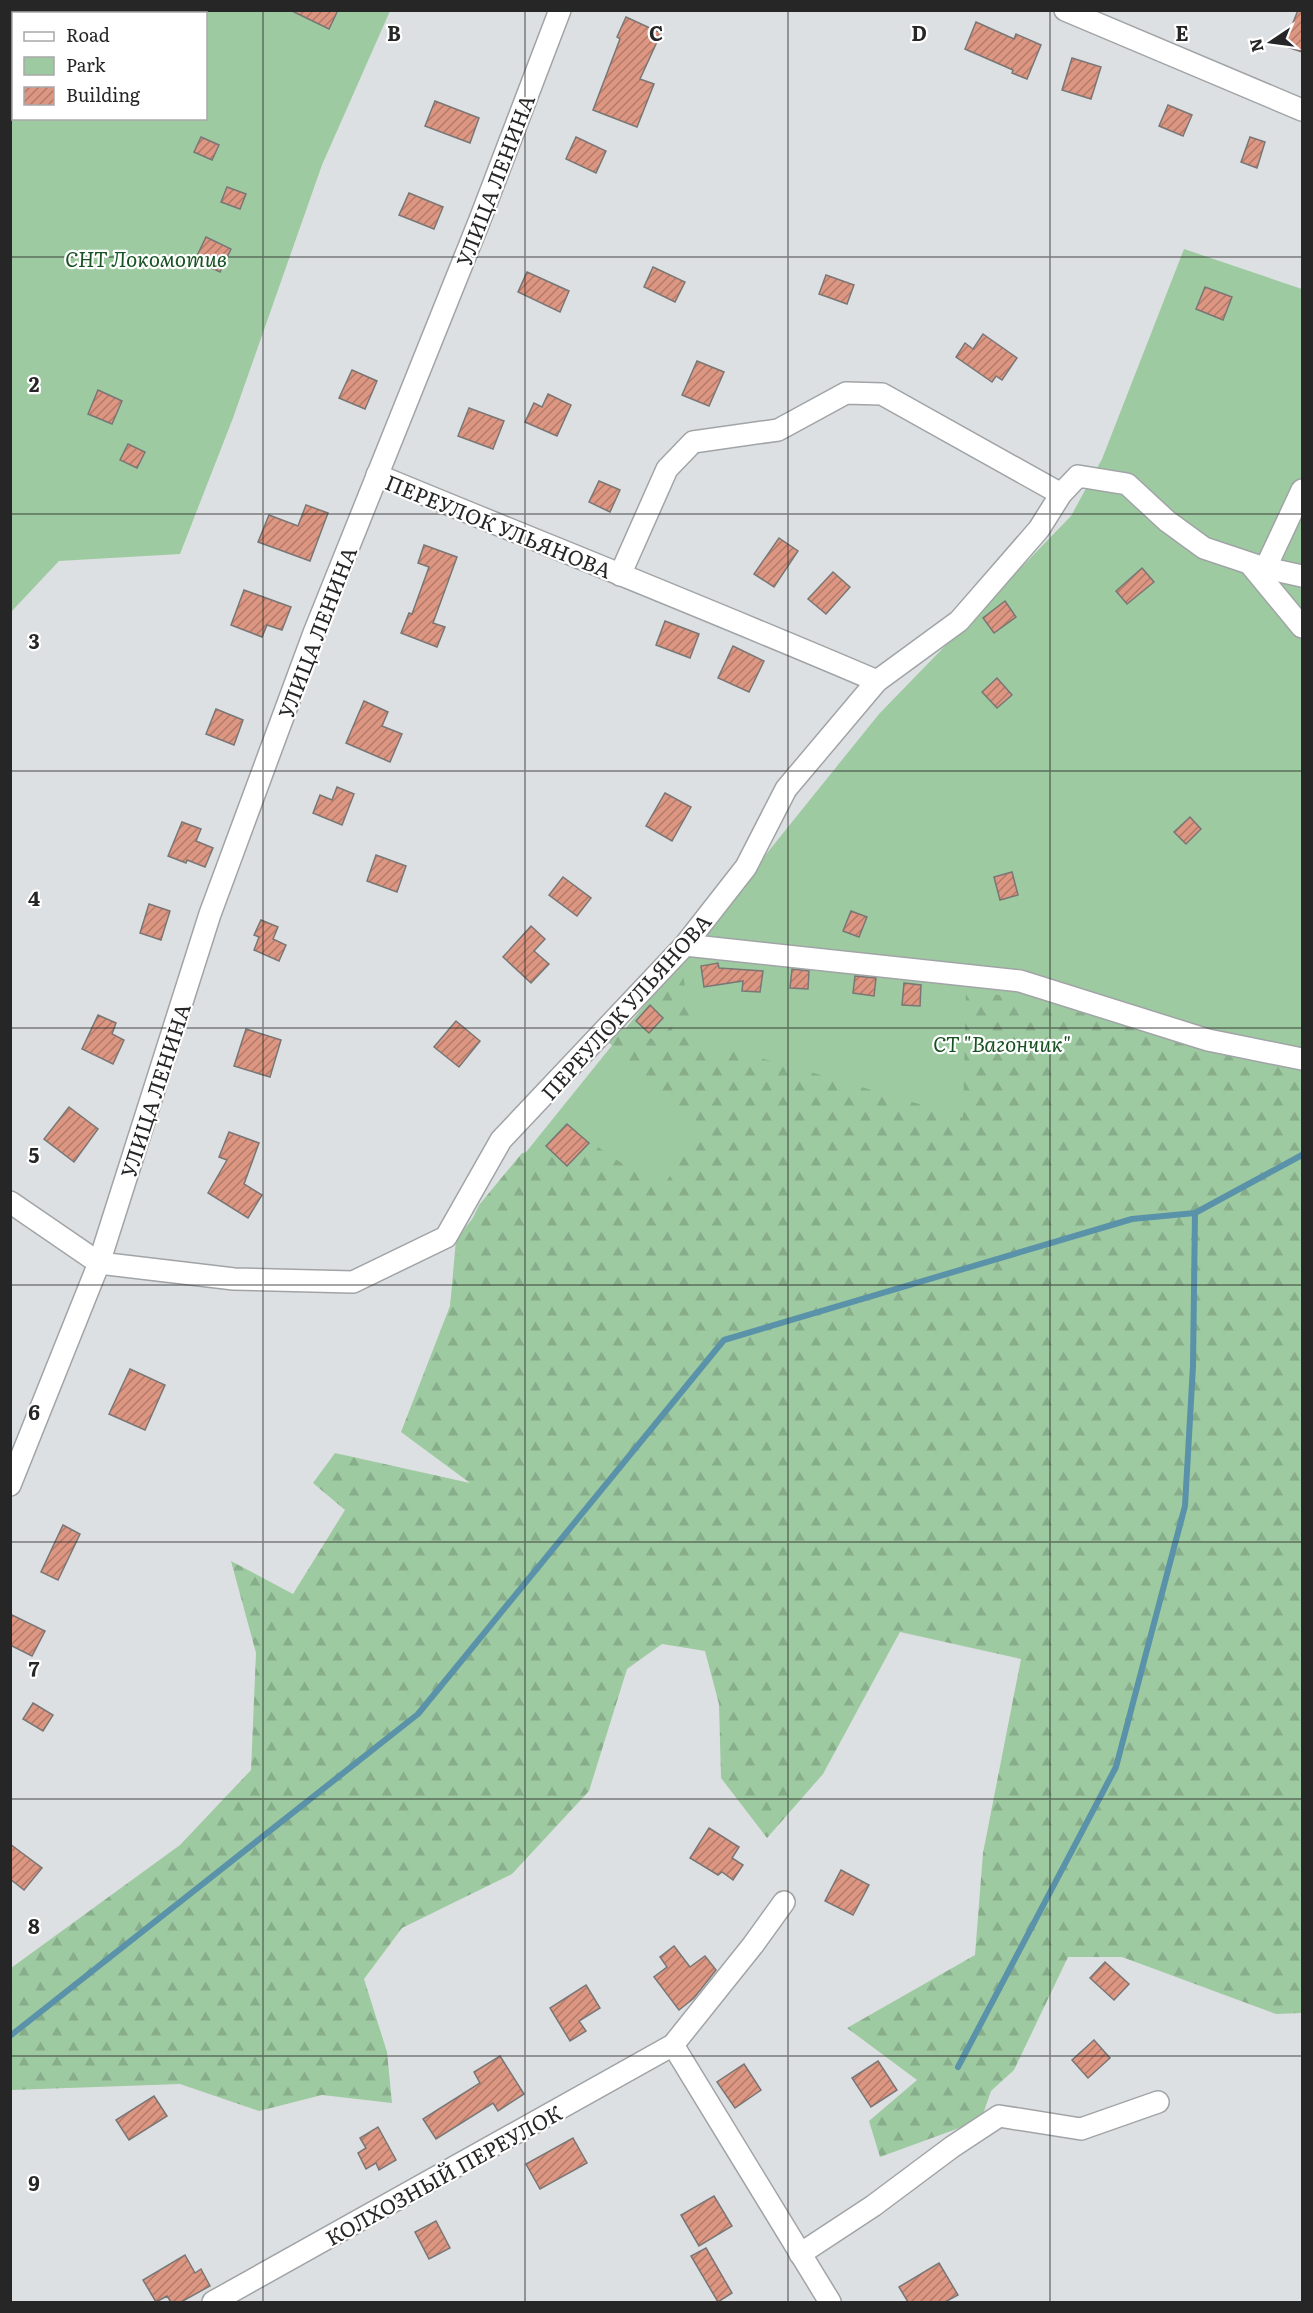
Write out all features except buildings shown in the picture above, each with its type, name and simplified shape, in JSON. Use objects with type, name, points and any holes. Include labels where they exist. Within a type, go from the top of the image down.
[{"type":"street","name":"УЛИЦА ЛЕНИНА","points":[[10,1485],[99,1263],[210,914],[314,633],[479,222],[560,10]]},
{"type":"street","points":[[1065,10],[1302,110]]},
{"type":"street","name":"ПЕРЕУЛОК УЛЬЯНОВА","points":[[620,576],[667,469],[693,442],[778,430],[846,393],[882,394],[1061,494]]},
{"type":"street","name":"ПЕРЕУЛОК УЛЬЯНОВА","points":[[99,1263],[234,1279],[353,1282],[446,1237],[501,1140],[685,945],[746,867],[786,789],[877,681],[741,622],[620,576],[377,475]]},
{"type":"street","points":[[877,681],[958,621],[1039,529],[1061,494],[1078,476],[1127,484],[1167,521],[1204,548],[1258,566],[1302,576]]},
{"type":"street","points":[[1258,566],[1302,490]]},
{"type":"street","points":[[1258,566],[1302,627]]},
{"type":"street","points":[[685,945],[1020,981],[1208,1040],[1302,1059]]},
{"type":"street","points":[[10,1202],[99,1263]]},
{"type":"street","name":"КОЛХОЗНЫЙ ПЕРЕУЛОК","points":[[213,2302],[673,2045],[753,1946],[784,1902]]},
{"type":"street","points":[[673,2045],[830,2302]]},
{"type":"street","points":[[800,2254],[873,2206],[952,2147],[999,2116],[1081,2128],[1158,2102]]},
{"type":"green space","name":"СНТ Локомотив","points":[[11,11],[390,11],[322,165],[233,418],[180,554],[59,561],[11,612]]},
{"type":"green space","name":"СТ \"Вагончик\"","points":[[1184,249],[1302,289],[1302,1566],[440,1422],[456,1239],[879,714],[1071,516],[1102,459]]},
{"type":"green space","points":[[678,953],[697,1042],[780,1063],[963,1117],[966,988],[1208,1040],[1302,1067],[1302,2013],[1276,2014],[1122,1957],[1068,1957],[1014,2070],[991,2091],[981,2120],[880,2157],[869,2121],[917,2080],[847,2028],[975,1955],[983,1853],[1021,1659],[900,1632],[823,1774],[767,1838],[721,1778],[719,1704],[705,1651],[662,1644],[627,1669],[589,1791],[512,1874],[402,1928],[364,1979],[387,2052],[392,2103],[322,2095],[259,2111],[180,2084],[12,2090],[11,2092],[11,1968],[180,1845],[251,1770],[256,1653],[231,1561],[293,1594],[345,1510],[313,1483],[335,1453],[470,1483],[401,1432],[450,1306],[458,1249],[479,1205],[522,1153],[598,1147],[661,1190],[700,1128],[605,1039],[619,1026],[657,1041],[674,1023],[650,991]]},
{"type":"waterway","points":[[10,2036],[418,1714],[724,1340],[1132,1219],[1195,1213],[1302,1155]]},
{"type":"waterway","points":[[958,2067],[1116,1767],[1185,1506],[1193,1366],[1195,1213]]}]
